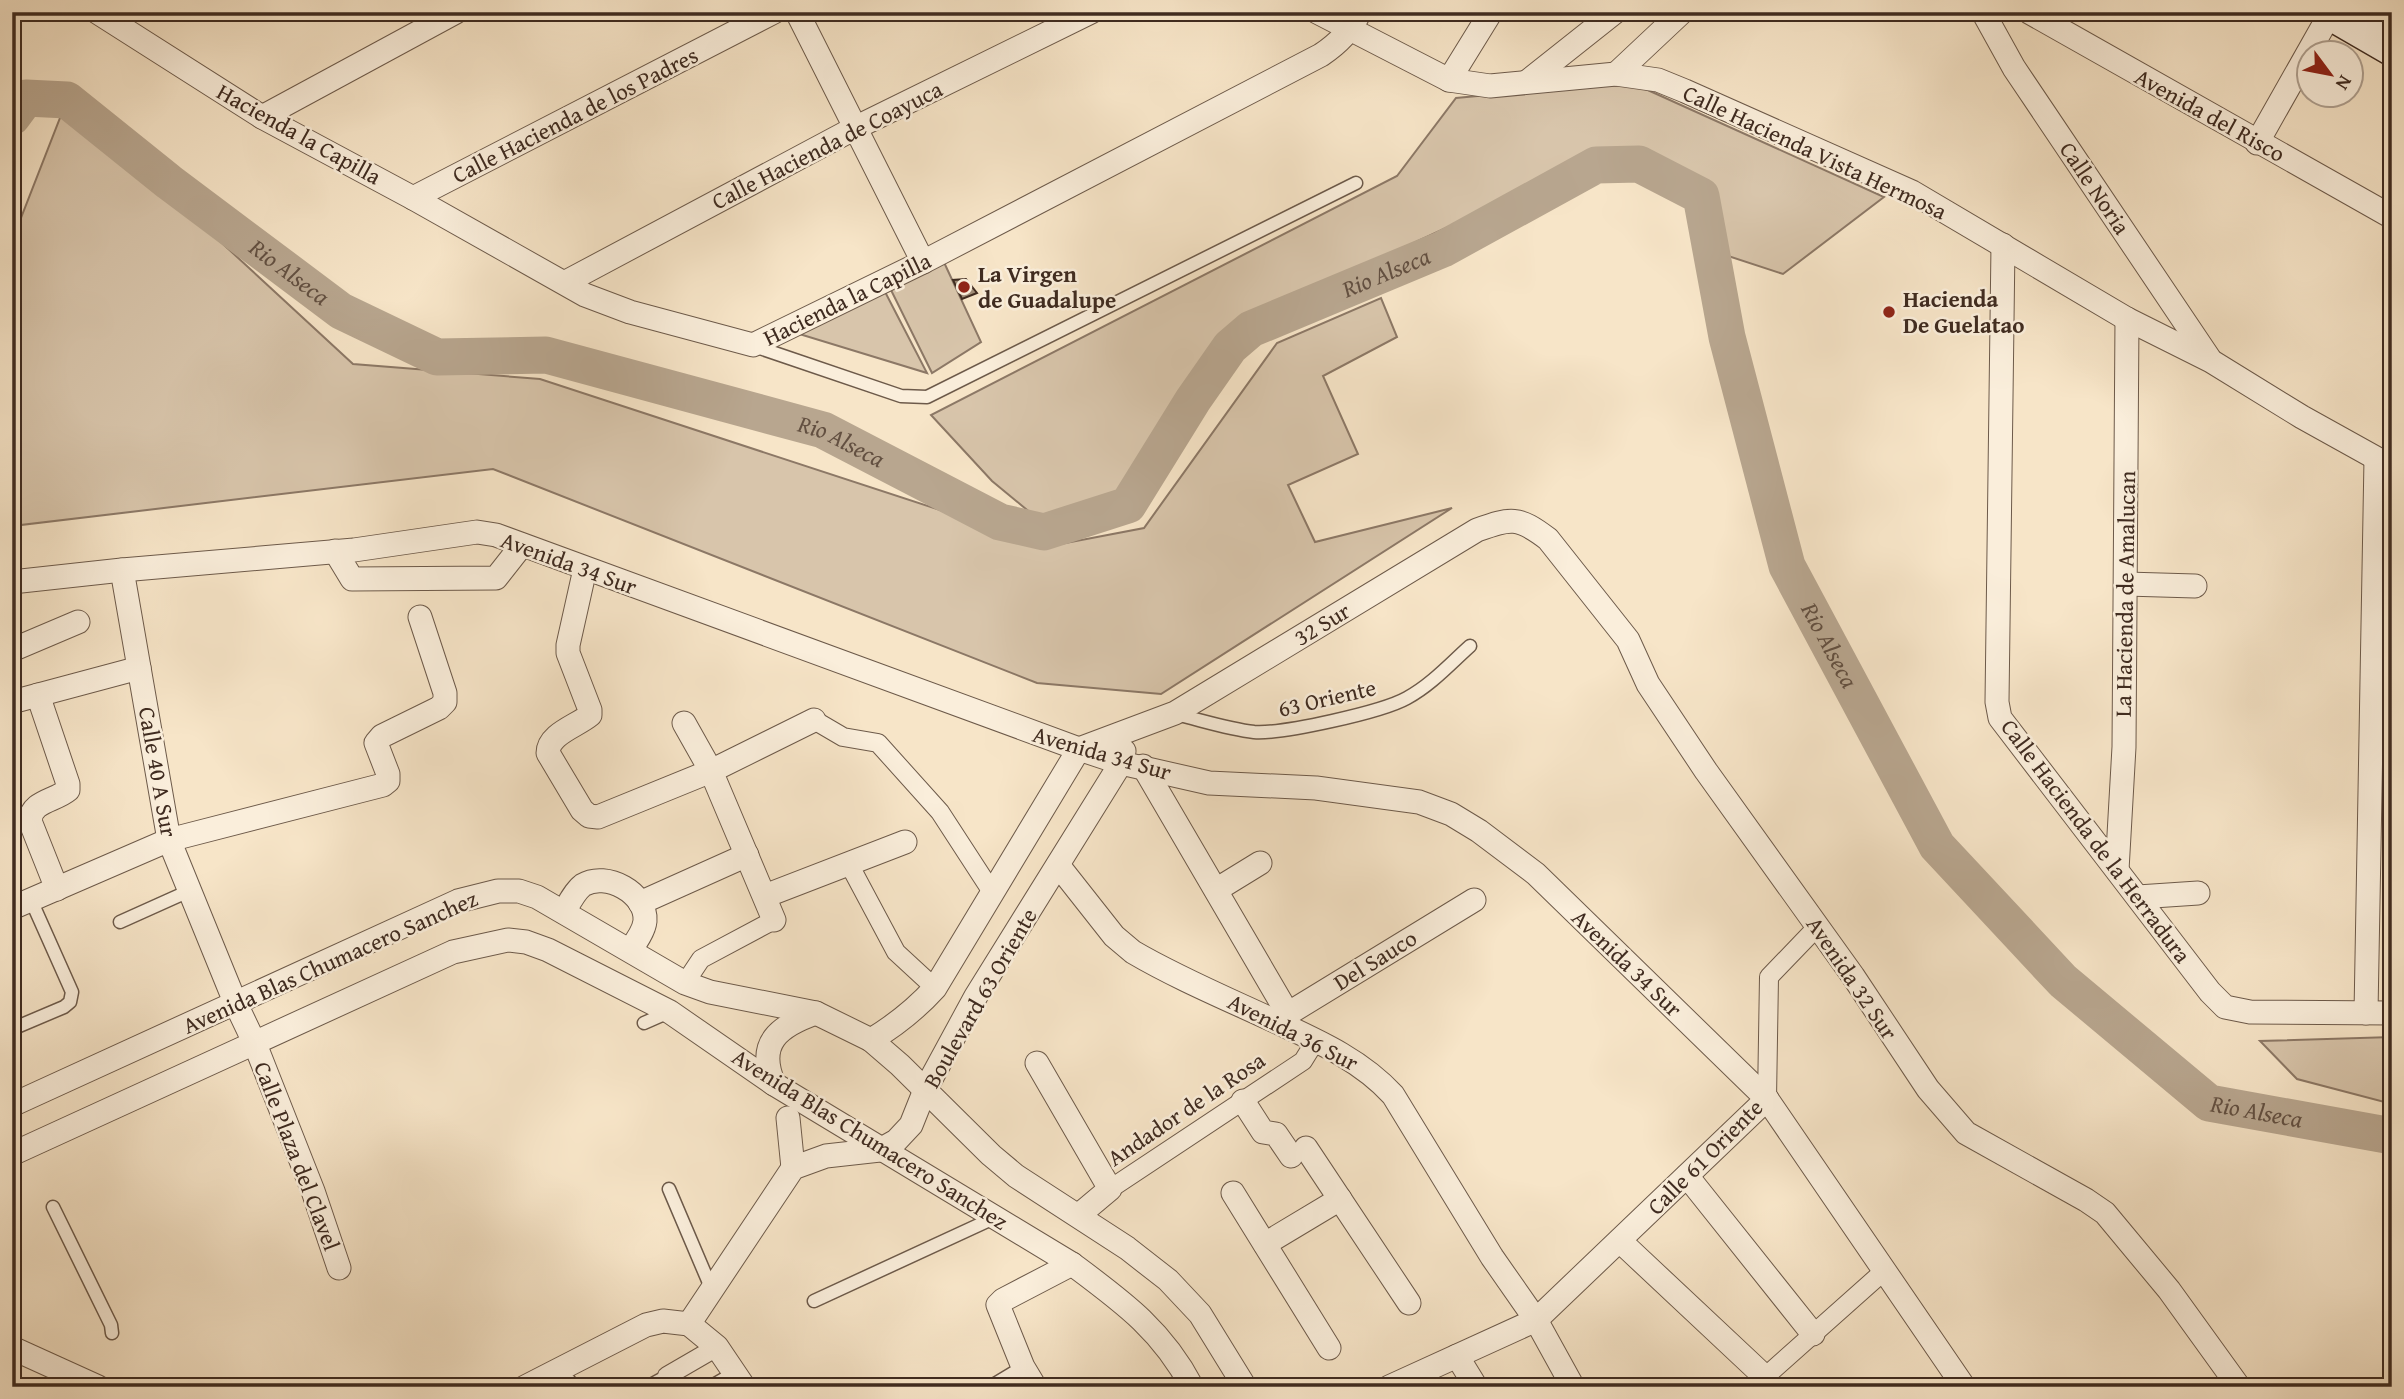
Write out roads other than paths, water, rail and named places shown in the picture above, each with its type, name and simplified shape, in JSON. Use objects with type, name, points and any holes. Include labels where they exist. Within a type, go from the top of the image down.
[{"type":"main road","points":[[2329,13],[2392,48]]},
{"type":"street","name":"Hacienda la Capilla","points":[[97,12],[262,117],[586,295],[609,305],[753,345],[923,262],[1321,55],[1335,46],[1355,22]]},
{"type":"street","points":[[262,117],[456,12]]},
{"type":"street","name":"Calle Hacienda de los Padres","points":[[413,198],[774,12]]},
{"type":"street","points":[[797,12],[923,262]]},
{"type":"street","name":"Calle Hacienda de Coayuca","points":[[566,282],[855,128],[1091,12]]},
{"type":"street","name":"Calle Hacienda Vista Hermosa","points":[[1317,12],[1355,22],[1448,80],[1490,86],[1616,74],[1658,80],[1685,91],[1912,192],[2127,319],[2211,361],[2384,463]]},
{"type":"street","points":[[1448,80],[1491,12]]},
{"type":"street","points":[[1528,82],[1615,12]]},
{"type":"street","points":[[1616,74],[1682,12]]},
{"type":"street","name":"Calle Noria","points":[[1983,12],[2014,68],[2211,361]]},
{"type":"street","name":"Avenida del Risco","points":[[2029,12],[2392,218]]},
{"type":"street","points":[[2257,143],[2329,13]]},
{"type":"street","name":"Calle Hacienda de la Herradura","points":[[2003,244],[1997,702],[2000,718],[2210,992],[2225,1007],[2249,1012],[2392,1013]]},
{"type":"street","name":"La Hacienda de Amalucan","points":[[2117,870],[2124,747],[2127,319]]},
{"type":"street","points":[[2366,1013],[2384,463]]},
{"type":"street","name":"32 Sur","points":[[1079,749],[1175,713],[1476,530],[1498,522],[1516,520]]},
{"type":"street","name":"Avenida 32 Sur","points":[[1516,520],[1532,527],[1548,539],[1628,640],[1648,684],[1706,771],[1818,926],[1928,1088],[1952,1118],[1966,1133],[1984,1145],[2062,1186],[2105,1213],[2169,1290],[2239,1387]]},
{"type":"street","name":"Avenida 34 Sur","points":[[12,582],[334,551],[477,532],[496,535],[1079,749],[1209,783],[1316,788],[1419,802],[1451,814],[1479,831],[1536,874],[1767,1099],[1964,1387]]},
{"type":"street","points":[[334,551],[352,579],[496,578],[522,545]]},
{"type":"street","points":[[585,569],[568,653],[590,715],[552,740],[548,753],[582,810],[589,816],[598,817],[711,771],[814,720],[843,737],[878,743],[940,812],[992,891]]},
{"type":"street","name":"Calle 40 A Sur","points":[[122,570],[169,841],[234,1002],[255,1044]]},
{"type":"street","points":[[2126,584],[2195,586]]},
{"type":"street","points":[[21,904],[169,841],[383,785],[388,781],[388,774],[376,743],[382,736],[439,708],[445,702],[445,693],[421,617]]},
{"type":"street","points":[[12,650],[78,622]]},
{"type":"street","points":[[12,702],[139,668]]},
{"type":"street","points":[[38,695],[68,784],[68,790],[64,794],[35,807],[30,813],[30,821],[57,889]]},
{"type":"street","points":[[684,723],[711,771],[774,920],[701,959],[685,983]]},
{"type":"street","points":[[1128,732],[1132,764],[1216,890],[1282,1018]]},
{"type":"street","name":"Boulevard 63 Oriente","points":[[871,1040],[896,1025],[935,988],[1079,749]]},
{"type":"street","name":"Boulevard 63 Oriente","points":[[880,1150],[896,1141],[911,1125],[925,1090],[976,996],[1058,864],[1132,764]]},
{"type":"street","points":[[765,896],[905,842]]},
{"type":"street","points":[[640,903],[747,855]]},
{"type":"street","points":[[1216,890],[1260,863]]},
{"type":"street","points":[[849,864],[896,952],[935,988]]},
{"type":"street","name":"Avenida 36 Sur","points":[[1058,864],[1114,936],[1133,952],[1282,1018],[1380,1080],[1393,1095],[1492,1257],[1536,1320],[1573,1387]]},
{"type":"street","points":[[564,912],[580,887],[589,882],[613,883],[633,894],[640,903],[645,920],[631,950]]},
{"type":"street","name":"Avenida Blas Chumacero Sanchez","points":[[12,1105],[457,901],[498,891],[519,891],[537,897],[685,983],[710,992],[816,1013],[871,1040],[1016,1176],[1128,1248],[1168,1280],[1200,1314],[1245,1387]]},
{"type":"street","points":[[2138,897],[2198,893]]},
{"type":"street","name":"Del Sauco","points":[[1282,1018],[1475,900]]},
{"type":"street","name":"Calle 61 Oriente","points":[[1389,1387],[1536,1320],[1767,1099],[1769,977],[1818,926]]},
{"type":"street","name":"Avenida Blas Chumacero Sanchez","points":[[12,1154],[453,952],[508,940],[526,942],[548,950],[670,1012],[774,1084],[1072,1264],[1118,1297],[1156,1332],[1178,1361],[1192,1387]]},
{"type":"street","points":[[774,1084],[767,1062],[773,1038],[789,1023],[816,1013]]},
{"type":"street","name":"Andador de la Rosa","points":[[1110,1189],[1303,1061],[1316,1040]]},
{"type":"street","name":"Calle Plaza del Clavel","points":[[255,1044],[313,1191],[339,1268]]},
{"type":"street","points":[[1037,1063],[1110,1189],[1079,1215]]},
{"type":"street","points":[[1242,1101],[1263,1132],[1276,1134],[1299,1152],[1340,1199],[1409,1303]]},
{"type":"street","points":[[788,1118],[793,1168]]},
{"type":"street","points":[[689,1324],[793,1168],[834,1154],[880,1150]]},
{"type":"street","points":[[1687,1176],[1814,1334]]},
{"type":"street","points":[[1233,1193],[1329,1348]]},
{"type":"street","points":[[1265,1244],[1340,1199]]},
{"type":"street","points":[[1620,1241],[1765,1377],[1884,1271]]},
{"type":"street","points":[[1029,1377],[998,1306],[1003,1300],[1072,1264]]},
{"type":"street","points":[[525,1387],[646,1325],[663,1321],[689,1324],[717,1347],[740,1379]]},
{"type":"street","points":[[670,1381],[717,1347]]},
{"type":"street","points":[[12,1348],[98,1387]]},
{"type":"street","points":[[1457,1356],[1476,1387]]},
{"type":"lane","points":[[753,345],[901,396],[927,397],[1356,183]]},
{"type":"lane","name":"63 Oriente","points":[[1175,713],[1238,730],[1257,732],[1276,731],[1380,709],[1417,692],[1470,646]]},
{"type":"lane","points":[[120,922],[189,891]]},
{"type":"lane","points":[[12,1029],[64,1007],[70,1002],[72,992],[21,904]]},
{"type":"lane","points":[[644,1023],[670,1012]]},
{"type":"lane","points":[[668,1189],[712,1290]]},
{"type":"lane","points":[[53,1207],[111,1325],[112,1333]]},
{"type":"lane","points":[[814,1301],[997,1217]]},
{"type":"lane","points":[[989,1387],[1029,1377]]},
{"type":"lane","points":[[710,1387],[740,1379]]},
{"type":"lane","points":[[647,1387],[670,1381]]},
{"type":"waterway","name":"Rio Alseca","points":[[12,117],[26,98],[67,100],[169,182],[341,311],[437,357],[546,355],[823,430],[1000,522],[1044,532],[1128,505],[1193,400],[1230,347],[1251,329],[1443,249],[1596,165],[1639,164],[1701,196],[1727,337],[1787,566],[1937,846],[2063,981],[2209,1103],[2392,1136]]},
{"type":"place","name":"La Virgen de Guadalupe","points":[[964,287]]},
{"type":"place","name":"Hacienda De Guelatao","points":[[1889,312]]}]
